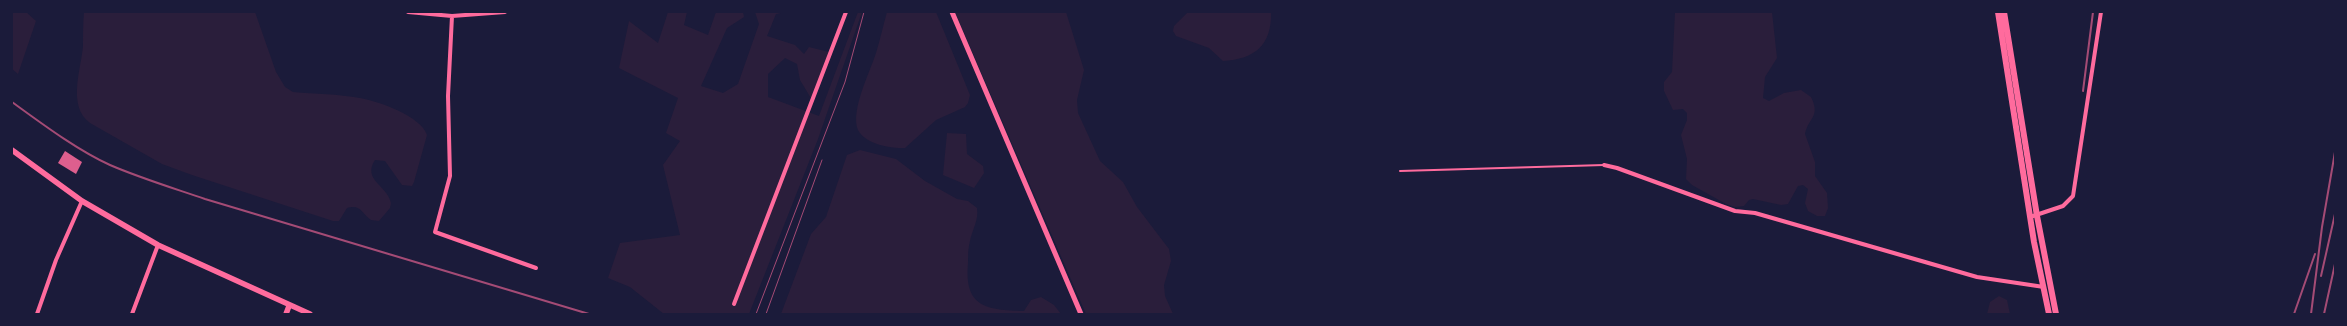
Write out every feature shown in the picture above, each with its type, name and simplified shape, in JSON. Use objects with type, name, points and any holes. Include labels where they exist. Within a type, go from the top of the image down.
[{"type":"main road","points":[[1998,12],[2030,217],[2049,314]]},
{"type":"main road","points":[[2004,12],[2037,216],[2056,314]]},
{"type":"main road","points":[[12,150],[82,201],[158,245],[289,306],[310,314]]},
{"type":"main road","points":[[286,314],[289,306]]},
{"type":"street","points":[[408,12],[452,16],[505,12]]},
{"type":"street","points":[[734,304],[846,12]]},
{"type":"street","points":[[952,12],[1081,314]]},
{"type":"street","points":[[2030,217],[2037,216],[2063,206],[2073,196],[2100,12]]},
{"type":"street","points":[[452,16],[448,96],[450,176],[436,232],[536,268]]},
{"type":"street","points":[[1604,165],[1617,168],[1735,211],[1755,213],[1977,277],[2050,287]]},
{"type":"street","points":[[37,314],[56,260],[82,201]]},
{"type":"street","points":[[132,314],[158,245]]},
{"type":"lane","points":[[1400,171],[1604,165]]},
{"type":"shaded area","points":[[12,12],[26,12],[36,21],[18,74],[12,69]]},
{"type":"shaded area","points":[[84,12],[255,12],[276,72],[285,87],[293,92],[352,97],[377,102],[398,110],[417,122],[423,128],[427,135],[412,186],[402,185],[385,161],[375,160],[371,173],[373,178],[389,197],[391,203],[390,208],[379,221],[371,220],[358,208],[352,207],[347,208],[339,221],[333,221],[162,164],[90,123],[83,116],[79,107],[77,87],[83,46]]},
{"type":"shaded area","points":[[668,12],[687,12],[684,25],[708,35],[716,12],[743,12],[744,17],[727,28],[701,86],[723,93],[738,84],[759,24],[755,12],[785,12],[776,14],[767,36],[795,45],[804,54],[809,47],[829,52],[812,100],[800,80],[797,64],[785,58],[768,74],[768,97],[819,116],[858,12],[862,12],[818,139],[749,314],[664,314],[630,287],[608,278],[620,243],[680,235],[663,165],[680,141],[666,133],[678,98],[619,68],[629,21],[658,43]]},
{"type":"shaded area","points":[[887,12],[936,12],[970,95],[968,103],[965,107],[936,120],[905,148],[893,148],[879,145],[866,139],[858,130],[856,122],[859,102],[876,53]]},
{"type":"shaded area","points":[[955,12],[1066,12],[1084,70],[1077,100],[1078,113],[1100,161],[1123,182],[1137,207],[1169,249],[1171,261],[1164,285],[1165,296],[1173,314],[1086,314]]},
{"type":"shaded area","points":[[1188,12],[1271,12],[1271,23],[1265,41],[1253,53],[1234,60],[1223,61],[1209,48],[1176,36],[1173,31],[1174,26]]},
{"type":"shaded area","points":[[1675,12],[1772,12],[1777,58],[1765,77],[1763,98],[1769,101],[1784,93],[1801,90],[1811,97],[1815,109],[1805,134],[1815,162],[1815,176],[1827,193],[1828,208],[1825,216],[1817,216],[1808,211],[1805,203],[1808,189],[1803,185],[1798,186],[1788,204],[1781,205],[1753,199],[1749,200],[1744,206],[1735,207],[1726,204],[1692,185],[1686,179],[1687,159],[1681,135],[1687,120],[1687,113],[1683,109],[1673,110],[1664,91],[1664,82],[1672,72]]},
{"type":"shaded area","points":[[947,133],[966,134],[967,154],[983,166],[984,173],[974,188],[943,175]]},
{"type":"shaded area","points":[[860,150],[896,159],[925,181],[957,199],[968,201],[977,208],[976,221],[969,246],[968,278],[970,289],[974,297],[980,303],[999,309],[1024,311],[1031,300],[1041,297],[1054,305],[1061,314],[781,314],[811,234],[826,217],[847,155]]},
{"type":"shaded area","points":[[1999,296],[2007,300],[2010,314],[1987,314],[1990,302]]},
{"type":"building","points":[[65,151],[82,162],[76,174],[58,163]]},
{"type":"tram line","points":[[756,314],[845,82],[864,12]]},
{"type":"tram line","points":[[766,314],[822,160]]},
{"type":"railway","points":[[2083,91],[2093,12]]},
{"type":"railway","points":[[12,102],[85,152],[110,165],[157,183],[205,199],[589,314]]},
{"type":"railway","points":[[2311,314],[2322,227],[2335,152]]},
{"type":"railway","points":[[2321,276],[2335,214]]},
{"type":"railway","points":[[2294,314],[2315,254]]},
{"type":"railway","points":[[2324,314],[2335,264]]}]
